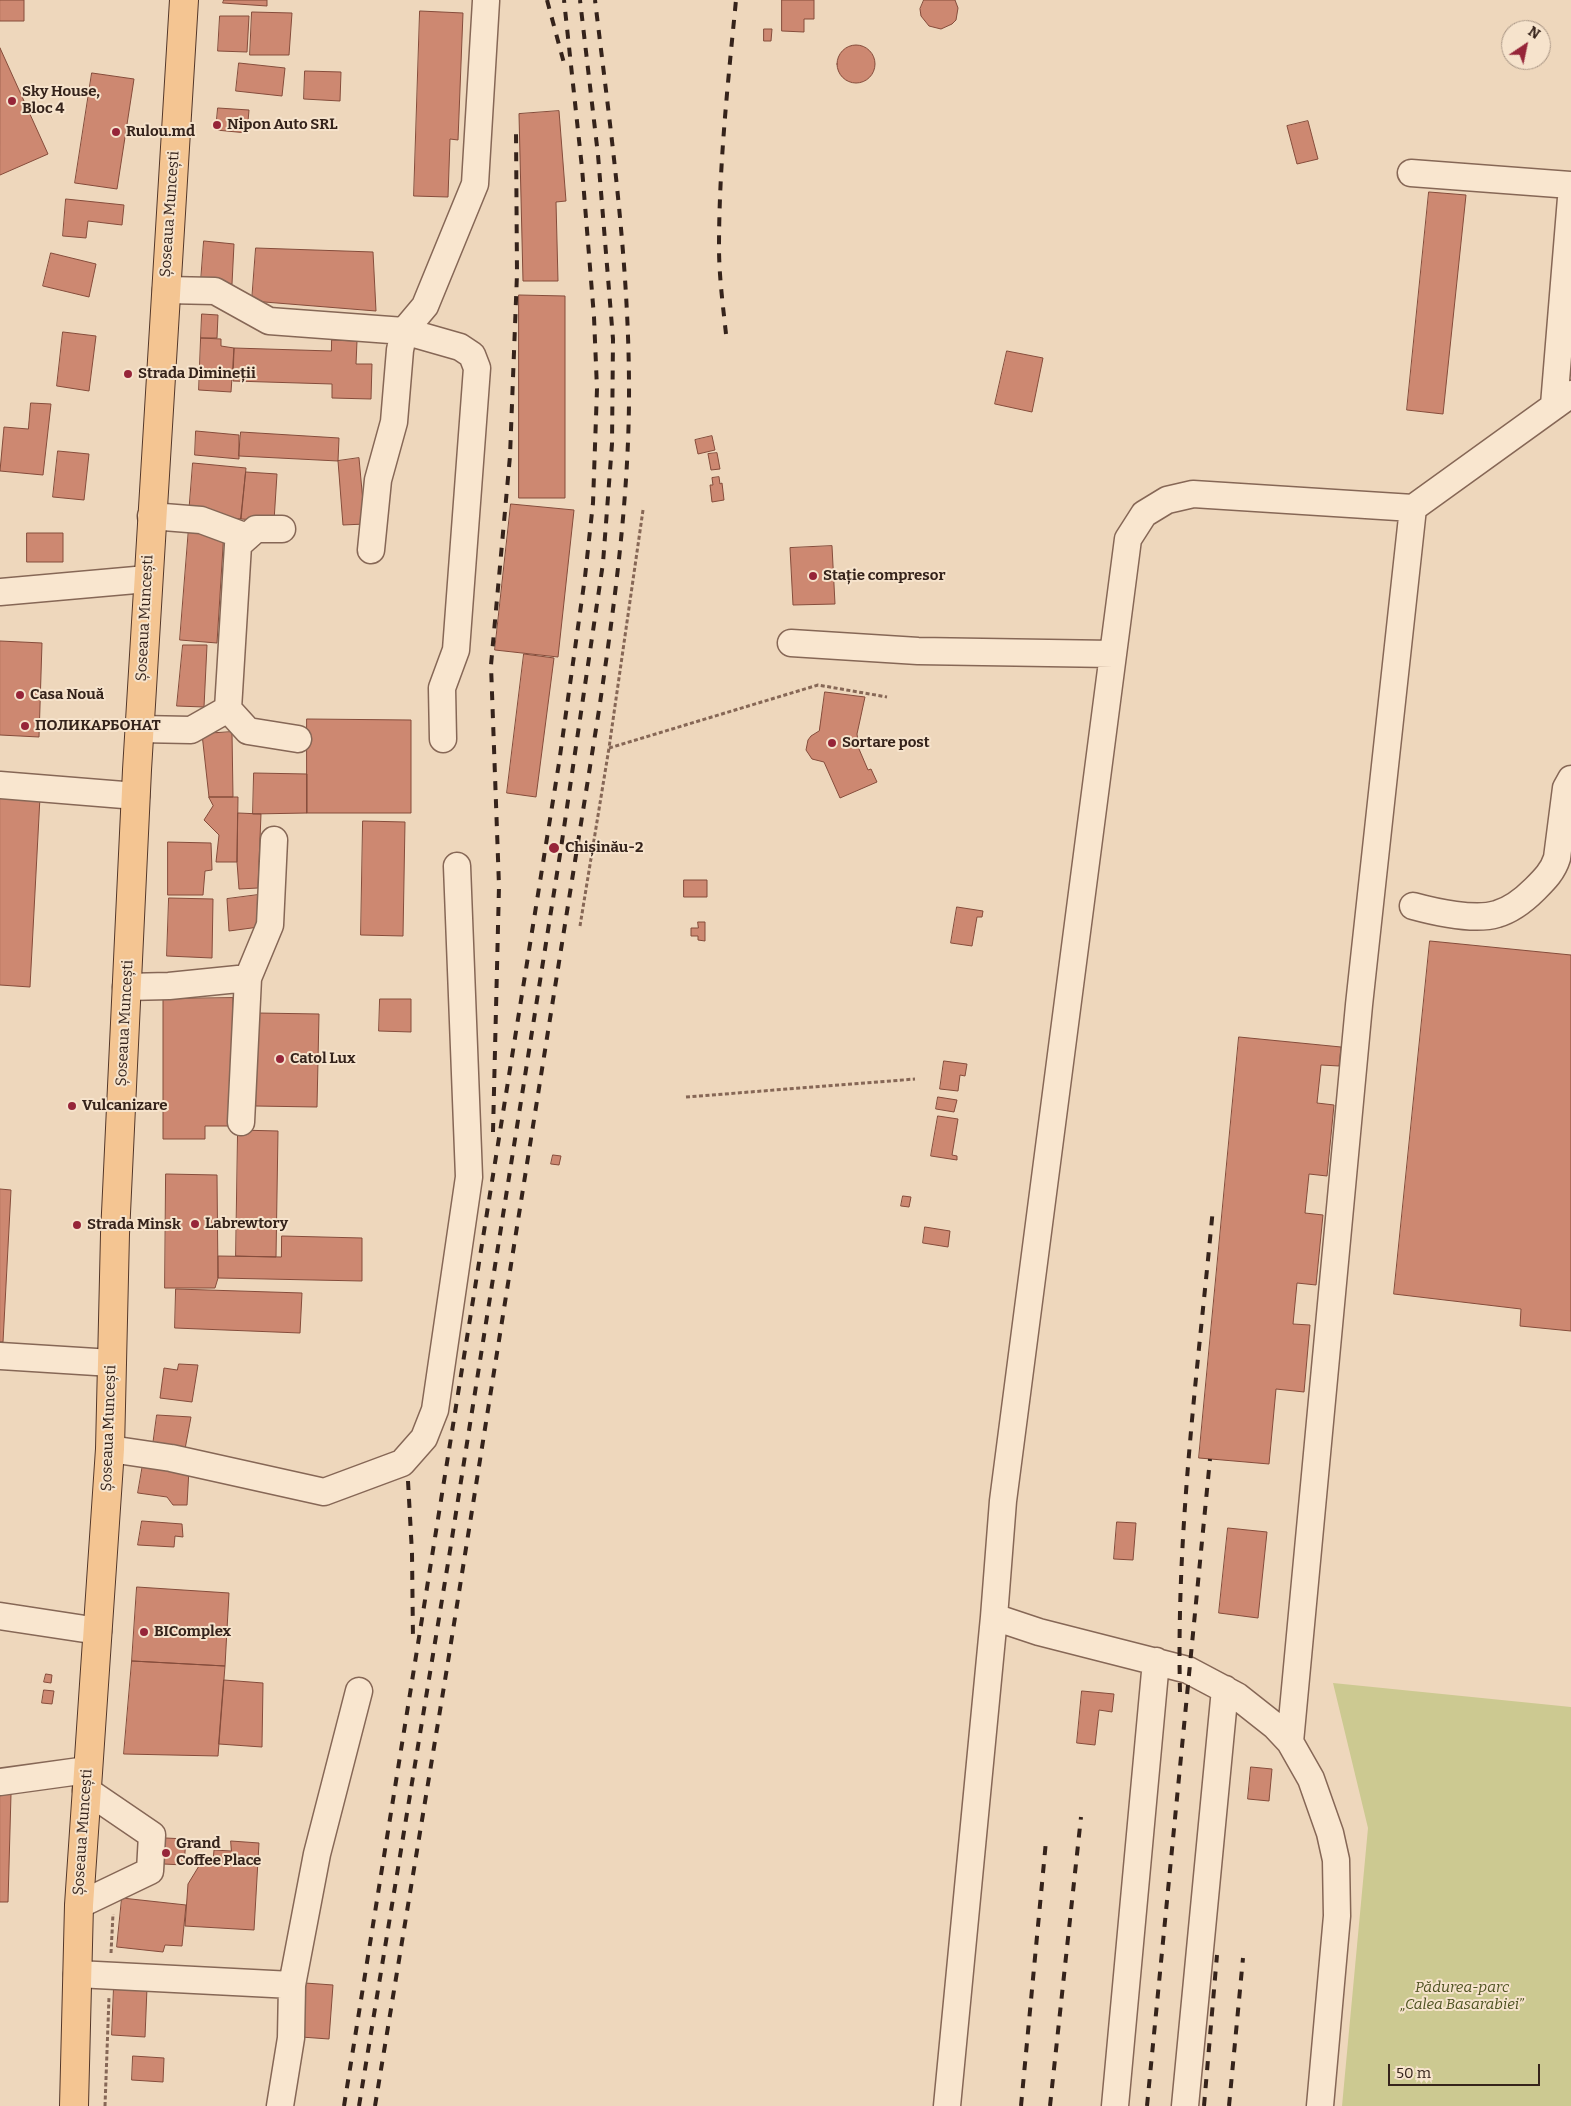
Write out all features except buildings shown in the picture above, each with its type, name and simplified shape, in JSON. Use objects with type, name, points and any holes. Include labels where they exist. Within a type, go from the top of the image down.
[{"type":"main road","name":"Șoseaua Muncești","points":[[74,2106],[79,1906],[86,1780],[110,1449],[115,1224],[139,730],[184,0]]},
{"type":"street","points":[[371,550],[378,480],[394,422],[400,350],[404,331],[425,306],[475,184],[486,1]]},
{"type":"street","points":[[1411,173],[1571,185]]},
{"type":"street","points":[[947,2106],[994,1617],[1002,1501],[1128,539],[1144,514],[1167,500],[1193,494],[1413,508],[1563,400],[1571,198]]},
{"type":"street","points":[[166,290],[215,290],[269,321],[404,331],[460,347],[472,355],[477,368],[456,650],[442,688],[443,739]]},
{"type":"street","points":[[1290,1742],[1359,1005],[1413,508]]},
{"type":"street","points":[[151,516],[201,520],[247,537]]},
{"type":"street","points":[[282,529],[256,529],[238,545],[228,708],[248,731],[298,739]]},
{"type":"street","points":[[0,592],[147,579]]},
{"type":"street","points":[[791,643],[909,651],[1114,654]]},
{"type":"street","points":[[139,730],[191,730],[228,708]]},
{"type":"street","points":[[1413,906],[1437,913],[1495,915],[1507,910],[1527,897],[1554,869],[1566,788],[1571,779]]},
{"type":"street","points":[[0,785],[136,796]]},
{"type":"street","points":[[241,1122],[248,978],[270,924],[274,840]]},
{"type":"street","points":[[110,1449],[171,1458],[324,1492],[402,1463],[424,1438],[435,1410],[468,1178],[457,866]]},
{"type":"street","points":[[126,987],[170,986],[248,978]]},
{"type":"street","points":[[0,1356],[112,1363]]},
{"type":"street","points":[[0,1616],[98,1631]]},
{"type":"street","points":[[994,1617],[1040,1632],[1188,1670],[1225,1689],[1269,1722],[1290,1742],[1311,1779],[1330,1833],[1336,1860],[1337,1916],[1320,2106]]},
{"type":"street","points":[[1115,2106],[1156,1661]]},
{"type":"street","points":[[1185,2106],[1225,1689]]},
{"type":"street","points":[[280,2106],[292,2038],[292,1985],[317,1854],[360,1691]]},
{"type":"street","points":[[0,1782],[86,1780],[152,1835],[150,1871],[79,1906]]},
{"type":"street","points":[[77,1974],[292,1985]]},
{"type":"path","points":[[580,926],[609,748],[643,510]]},
{"type":"path","points":[[609,748],[818,686],[886,697]]},
{"type":"path","points":[[686,1097],[915,1080]]},
{"type":"green space","name":"Pădurea-parc „Calea Basarabiei”","points":[[1333,1683],[1571,1707],[1571,2106],[1342,2106],[1368,1828]]},
{"type":"railway","points":[[547,0],[565,67]]},
{"type":"railway","points":[[344,2106],[559,763],[585,577],[593,503],[597,389],[594,317],[582,168],[564,0]]},
{"type":"railway","points":[[359,2106],[449,1557],[561,848],[603,563],[612,444],[613,339],[598,155],[580,0]]},
{"type":"railway","points":[[375,2106],[447,1668],[599,710],[623,518],[629,402],[626,301],[613,150],[595,0]]},
{"type":"railway","points":[[726,334],[721,291],[719,216],[724,124],[736,0]]},
{"type":"railway","points":[[493,1132],[499,886],[491,665],[510,456],[517,274],[516,131]]},
{"type":"railway","points":[[1180,1692],[1181,1571],[1189,1450],[1213,1208]]},
{"type":"railway","points":[[1147,2106],[1210,1459]]},
{"type":"railway","points":[[408,1481],[412,1553],[413,1639]]},
{"type":"railway","points":[[1050,2106],[1081,1817]]},
{"type":"railway","points":[[1021,2106],[1046,1841]]},
{"type":"railway","points":[[1204,2106],[1217,1955]]},
{"type":"railway","points":[[1229,2106],[1243,1958]]},
{"type":"place","name":"Sky House, Bloc 4","points":[[12,101]]},
{"type":"place","name":"Nipon Auto SRL","points":[[217,125]]},
{"type":"place","name":"Rulou.md","points":[[116,132]]},
{"type":"place","name":"Strada Dimineții","points":[[128,374]]},
{"type":"place","name":"Stație compresor","points":[[813,576]]},
{"type":"place","name":"Casa Nouă","points":[[20,695]]},
{"type":"place","name":"ПОЛИКАРБОНАТ","points":[[25,726]]},
{"type":"place","name":"Sortare post","points":[[832,743]]},
{"type":"place","name":"Chișinău-2","points":[[554,848]]},
{"type":"place","name":"Catol Lux","points":[[280,1059]]},
{"type":"place","name":"Vulcanizare","points":[[72,1106]]},
{"type":"place","name":"Labrewtory","points":[[195,1224]]},
{"type":"place","name":"Strada Minsk","points":[[77,1225]]},
{"type":"place","name":"BIComplex","points":[[144,1632]]},
{"type":"place","name":"Grand Coffee Place","points":[[166,1853]]}]
